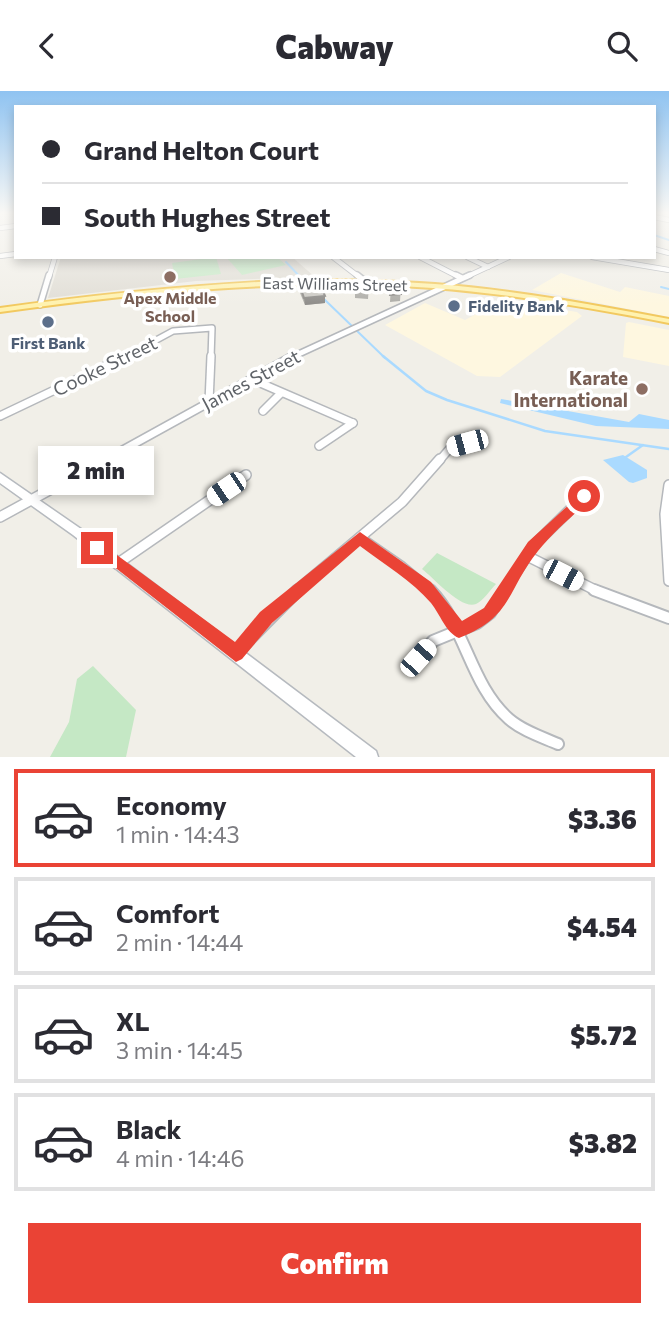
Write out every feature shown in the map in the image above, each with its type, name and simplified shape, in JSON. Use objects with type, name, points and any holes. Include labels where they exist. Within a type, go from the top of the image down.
[{"type":"main road","name":"East Williams Street","points":[[0,310],[202,286],[366,282],[442,287],[544,299],[669,321]]},
{"type":"street","points":[[40,305],[54,259]]},
{"type":"street","points":[[336,259],[366,282]]},
{"type":"street","points":[[424,259],[462,278]]},
{"type":"street","points":[[471,259],[488,267]]},
{"type":"street","name":"James Street","points":[[0,517],[304,350],[505,259]]},
{"type":"street","points":[[604,259],[669,270]]},
{"type":"street","name":"Cooke Street","points":[[0,416],[98,371],[173,331],[212,328],[209,402]]},
{"type":"street","points":[[251,379],[353,423],[319,446]]},
{"type":"street","points":[[263,411],[281,393]]},
{"type":"street","points":[[236,653],[266,618],[402,502],[451,447],[467,443]]},
{"type":"street","points":[[117,564],[246,475]]},
{"type":"street","points":[[0,477],[370,757]]},
{"type":"street","points":[[669,485],[665,514],[669,581]]},
{"type":"street","points":[[418,658],[433,641],[477,623],[490,613],[540,537],[584,496]]},
{"type":"street","points":[[360,538],[438,599],[459,630],[483,684],[499,709],[526,730],[558,744]]},
{"type":"street","points":[[527,556],[604,595],[669,618]]},
{"type":"shaded area","name":"Apex Middle School","points":[[60,259],[294,259],[315,277],[196,281],[48,298]]},
{"type":"shaded area","points":[[561,273],[620,292],[625,287],[669,296],[669,317],[532,290]]},
{"type":"shaded area","points":[[425,303],[465,320],[493,305],[508,311],[520,303],[577,312],[582,316],[500,377],[477,376],[385,325]]},
{"type":"shaded area","points":[[626,323],[669,330],[669,366],[623,357]]},
{"type":"green space","points":[[217,259],[221,274],[175,279],[172,263]]},
{"type":"green space","points":[[228,259],[279,259],[286,265],[242,275]]},
{"type":"green space","points":[[437,553],[496,584],[476,604],[470,605],[455,598],[422,569]]},
{"type":"green space","points":[[93,666],[136,710],[126,757],[50,757],[69,722],[77,679]]},
{"type":"water","points":[[501,399],[629,422],[639,414],[669,420],[669,429],[596,426],[500,403]]},
{"type":"water","points":[[623,455],[647,470],[647,478],[629,482],[603,460]]},
{"type":"building","points":[[320,284],[325,296],[304,298],[300,286]]},
{"type":"building","points":[[357,284],[369,285],[368,292],[355,291]]},
{"type":"building","points":[[391,285],[401,286],[401,294],[390,295]]},
{"type":"waterway","points":[[286,262],[302,279]]},
{"type":"waterway","points":[[661,287],[669,289]]},
{"type":"waterway","points":[[324,299],[385,358]]},
{"type":"waterway","points":[[383,356],[426,391],[447,400],[545,431],[643,445]]},
{"type":"waterway","points":[[626,457],[643,445]]},
{"type":"waterway","points":[[643,445],[669,449]]},
{"type":"place","name":"Apex Middle School","points":[[170,277]]},
{"type":"place","name":"Fidelity Bank","points":[[454,306]]},
{"type":"place","name":"First Bank","points":[[48,322]]},
{"type":"place","name":"Karate International","points":[[642,389]]},
{"type":"route","points":[[97,548],[236,653],[266,618],[360,538],[426,587],[438,599],[459,630],[477,623],[490,613],[540,537],[584,496]]}]
